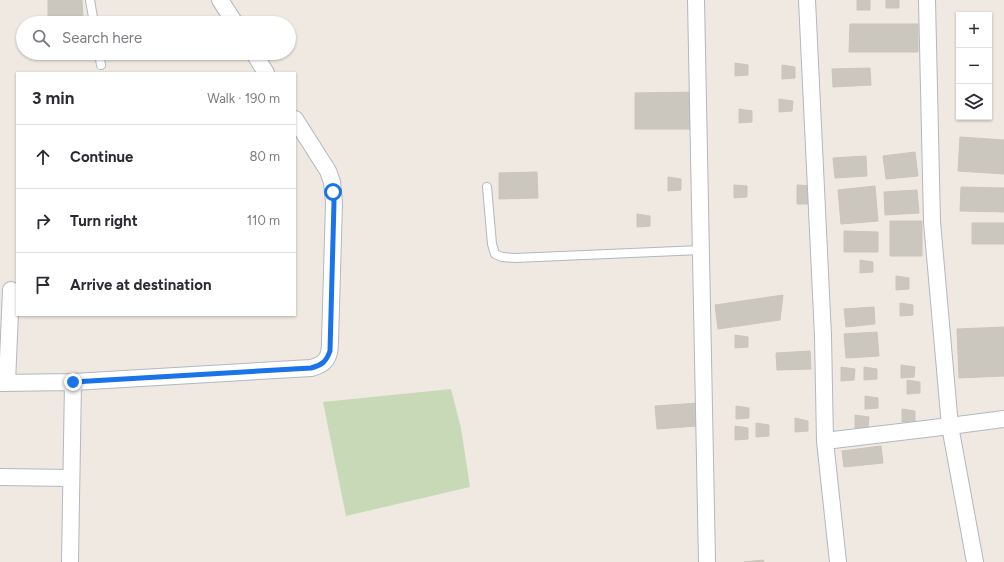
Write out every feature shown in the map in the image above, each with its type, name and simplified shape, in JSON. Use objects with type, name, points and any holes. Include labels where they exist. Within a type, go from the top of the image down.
[{"type":"street","points":[[220,0],[230,16]]},
{"type":"street","points":[[696,0],[707,562]]},
{"type":"street","points":[[807,0],[823,336],[825,442],[838,562]]},
{"type":"street","points":[[927,0],[932,222],[950,426],[975,562]]},
{"type":"street","points":[[258,60],[265,72]]},
{"type":"street","points":[[11,290],[4,383],[73,382],[311,368],[320,366],[327,359],[330,351],[334,202],[332,182],[328,172],[297,126]]},
{"type":"street","points":[[70,562],[73,382]]},
{"type":"street","points":[[825,442],[1004,419]]},
{"type":"street","points":[[0,477],[71,478]]},
{"type":"lane","points":[[90,0],[93,16]]},
{"type":"lane","points":[[100,60],[101,65]]},
{"type":"lane","points":[[487,187],[492,244],[495,254],[502,258],[701,250]]},
{"type":"green space","points":[[451,389],[461,428],[470,487],[346,516],[323,402]]},
{"type":"building","points":[[48,0],[82,0],[83,16],[48,16]]},
{"type":"building","points":[[857,0],[870,0],[870,10],[857,10]]},
{"type":"building","points":[[886,0],[899,0],[899,8],[886,8]]},
{"type":"building","points":[[850,24],[918,24],[918,52],[849,52]]},
{"type":"building","points":[[735,63],[748,65],[748,75],[735,76]]},
{"type":"building","points":[[782,65],[795,67],[795,78],[782,79]]},
{"type":"building","points":[[870,68],[871,85],[833,87],[832,69]]},
{"type":"building","points":[[696,92],[696,129],[635,129],[635,93]]},
{"type":"building","points":[[779,99],[793,101],[792,111],[779,112]]},
{"type":"building","points":[[739,109],[752,111],[752,122],[739,123]]},
{"type":"building","points":[[960,137],[1004,140],[1004,174],[958,171]]},
{"type":"building","points":[[915,152],[918,176],[886,179],[883,156]]},
{"type":"building","points":[[866,156],[867,176],[835,178],[833,158]]},
{"type":"building","points":[[537,172],[538,198],[499,199],[499,173]]},
{"type":"building","points":[[668,177],[681,179],[681,190],[668,191]]},
{"type":"building","points":[[734,185],[747,186],[747,197],[734,198]]},
{"type":"building","points":[[797,185],[816,186],[817,204],[797,204]]},
{"type":"building","points":[[875,186],[878,221],[841,224],[838,190]]},
{"type":"building","points":[[961,187],[1004,188],[1004,212],[960,211]]},
{"type":"building","points":[[917,190],[919,213],[885,215],[884,192]]},
{"type":"building","points":[[637,214],[650,216],[650,226],[637,227]]},
{"type":"building","points":[[890,221],[922,221],[922,256],[890,256]]},
{"type":"building","points":[[972,223],[1004,223],[1004,244],[972,244]]},
{"type":"building","points":[[844,231],[878,232],[878,252],[844,252]]},
{"type":"building","points":[[860,260],[873,262],[873,272],[860,273]]},
{"type":"building","points":[[896,276],[909,278],[909,289],[896,290]]},
{"type":"building","points":[[783,295],[780,320],[718,329],[715,305]]},
{"type":"building","points":[[900,303],[913,305],[913,315],[900,316]]},
{"type":"building","points":[[874,307],[875,324],[846,327],[844,309]]},
{"type":"building","points":[[1004,327],[1004,376],[959,378],[957,329]]},
{"type":"building","points":[[877,332],[879,356],[846,358],[844,334]]},
{"type":"building","points":[[735,335],[748,337],[748,347],[735,348]]},
{"type":"building","points":[[810,351],[811,369],[777,370],[776,353]]},
{"type":"building","points":[[901,365],[915,367],[914,377],[901,378]]},
{"type":"building","points":[[841,367],[855,369],[854,380],[841,381]]},
{"type":"building","points":[[864,367],[877,369],[877,379],[864,380]]},
{"type":"building","points":[[907,380],[920,382],[920,393],[907,394]]},
{"type":"building","points":[[865,396],[878,398],[878,408],[865,409]]},
{"type":"building","points":[[699,403],[697,426],[657,429],[655,406]]},
{"type":"building","points":[[736,406],[749,408],[749,418],[736,419]]},
{"type":"building","points":[[902,409],[915,411],[915,421],[902,422]]},
{"type":"building","points":[[855,415],[869,417],[868,428],[855,429]]},
{"type":"building","points":[[795,418],[808,421],[808,431],[795,432]]},
{"type":"building","points":[[756,423],[769,425],[769,436],[756,437]]},
{"type":"building","points":[[735,426],[748,428],[748,439],[735,440]]},
{"type":"building","points":[[881,446],[883,463],[844,467],[842,451]]},
{"type":"building","points":[[763,560],[764,562],[744,562]]},
{"type":"route","points":[[73,382],[311,368],[320,366],[327,359],[330,351],[333,192]]}]
